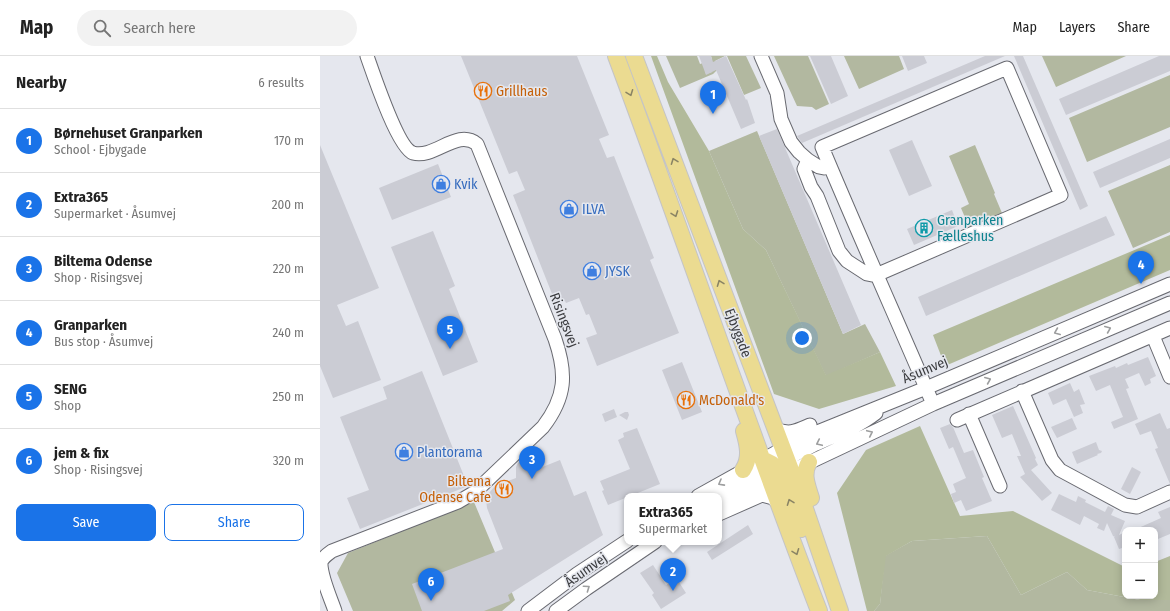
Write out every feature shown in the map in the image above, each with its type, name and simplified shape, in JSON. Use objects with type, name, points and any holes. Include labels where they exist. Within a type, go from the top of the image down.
[{"type":"main road","name":"Ejbygade","points":[[616,56],[706,299],[736,386],[776,464],[838,606]]},
{"type":"main road","name":"Ejbygade","points":[[634,56],[775,429],[777,502],[819,611]]},
{"type":"main road","points":[[706,299],[732,351],[776,464]]},
{"type":"main road","points":[[736,386],[740,419],[748,452],[746,465],[743,470]]},
{"type":"main road","points":[[809,462],[805,480],[824,543],[838,606]]},
{"type":"street","name":"Risingsvej","points":[[321,560],[332,551],[450,505],[476,492],[543,427],[556,409],[562,388],[563,373],[557,345],[477,144],[471,139],[462,139],[424,153],[412,153],[401,140],[394,126],[367,56]]},
{"type":"street","points":[[761,56],[777,93],[781,119],[791,142],[808,160],[819,167],[824,168],[830,166]]},
{"type":"street","points":[[808,160],[804,169],[811,187],[817,196],[838,251],[847,261],[866,274],[877,274],[1061,195],[1007,68],[822,147],[830,166],[877,274],[933,404]]},
{"type":"street","name":"Åsumvej","points":[[889,403],[1170,284]]},
{"type":"street","points":[[703,493],[743,470],[776,464],[809,462],[933,404],[1170,303]]},
{"type":"street","points":[[957,420],[1170,328]]},
{"type":"street","points":[[1152,336],[1170,377]]},
{"type":"street","points":[[1022,391],[1052,460],[1060,470],[1124,505],[1137,507],[1170,492]]},
{"type":"street","points":[[775,429],[782,432],[791,433],[843,413],[889,403]]},
{"type":"street","points":[[722,494],[776,464],[862,423],[889,403]]},
{"type":"street","points":[[969,414],[1000,486]]},
{"type":"street","points":[[722,503],[776,464]]},
{"type":"street","points":[[722,513],[762,495],[773,498],[777,502]]},
{"type":"street","name":"Åsumvej","points":[[528,611],[577,574],[624,543]]},
{"type":"street","name":"Åsumvej","points":[[556,611],[651,545]]},
{"type":"street","points":[[321,560],[320,572],[335,611]]},
{"type":"green space","points":[[651,56],[657,56],[668,82],[709,151],[743,229],[766,250],[826,375],[880,352],[896,386],[819,409],[774,394]]},
{"type":"green space","points":[[666,56],[697,56],[700,64],[703,63],[706,74],[712,72],[707,61],[712,59],[711,56],[725,56],[715,61],[718,69],[713,74],[680,88]]},
{"type":"green space","points":[[727,56],[746,56],[761,88],[744,95]]},
{"type":"green space","points":[[774,56],[808,56],[829,104],[816,110],[812,107],[797,106]]},
{"type":"green space","points":[[844,56],[899,56],[904,69],[859,89]]},
{"type":"green space","points":[[1042,56],[1126,56],[1056,87]]},
{"type":"green space","points":[[1170,75],[1170,127],[1087,162],[1069,118]]},
{"type":"green space","points":[[757,131],[843,334],[865,324],[880,352],[826,376],[766,250],[743,229],[709,151]]},
{"type":"green space","points":[[975,145],[1002,213],[969,227],[961,208],[969,204],[949,156]]},
{"type":"green space","points":[[1170,165],[1170,232],[1133,248],[1108,191]]},
{"type":"green space","points":[[1170,235],[1170,270],[945,366],[933,335]]},
{"type":"green space","points":[[920,426],[960,516],[1013,511],[1122,566],[1122,597],[1087,590],[1067,572],[1021,595],[987,536],[912,541],[886,556],[880,604],[874,611],[867,611],[837,493],[866,450]]},
{"type":"green space","points":[[474,502],[515,600],[502,611],[353,611],[337,573],[348,553]]},
{"type":"green space","points":[[987,536],[1021,595],[1067,572],[1087,590],[1122,597],[1122,599],[1170,600],[1170,611],[874,611],[880,604],[885,556],[912,541]]},
{"type":"green space","points":[[1170,556],[1170,600],[1135,599],[1158,599],[1158,561]]},
{"type":"building","points":[[461,56],[577,56],[609,135],[599,139],[607,158],[614,156],[654,258],[650,260],[679,333],[597,366],[586,338],[597,334],[589,314],[586,315],[579,298],[566,303],[565,301],[556,304],[513,195],[525,190],[517,171],[509,174]]},
{"type":"building","points":[[699,56],[711,56],[713,62],[726,56],[746,100],[747,99],[755,123],[741,129],[716,70],[706,75]]},
{"type":"building","points":[[810,56],[831,56],[848,96],[831,104]]},
{"type":"building","points":[[902,56],[924,56],[927,63],[908,71]]},
{"type":"building","points":[[985,56],[1005,56],[802,143],[797,136]]},
{"type":"building","points":[[1014,56],[1023,56],[1088,206],[1080,210]]},
{"type":"building","points":[[1159,56],[1170,56],[1170,71],[1066,115],[1059,99]]},
{"type":"building","points":[[777,129],[861,325],[843,334],[759,136]]},
{"type":"building","points":[[1170,139],[1170,158],[1100,188],[1093,172]]},
{"type":"building","points":[[912,140],[932,186],[909,196],[889,150]]},
{"type":"building","points":[[320,145],[379,288],[337,305],[346,326],[358,321],[381,380],[333,398],[320,366]]},
{"type":"building","points":[[438,164],[451,197],[392,220],[379,188]]},
{"type":"building","name":"Granparken Fælleshus","points":[[952,210],[958,226],[914,245],[907,229]]},
{"type":"building","points":[[1106,216],[1115,235],[926,316],[918,297]]},
{"type":"building","points":[[433,231],[455,286],[449,289],[478,362],[443,376],[391,247]]},
{"type":"building","points":[[1148,357],[1156,376],[1150,379],[1151,383],[1145,386],[1139,373],[1125,379],[1129,388],[1126,389],[1138,419],[1114,429],[1111,422],[1123,417],[1110,385],[1096,391],[1089,376],[1115,366],[1116,368],[1127,363],[1128,365]]},
{"type":"building","name":"McDonald's","points":[[682,362],[702,412],[682,420],[662,370]]},
{"type":"building","name":"Plantorama","points":[[422,371],[468,486],[360,529],[347,498],[369,490],[340,417],[387,399],[383,387]]},
{"type":"building","points":[[1070,383],[1074,392],[1079,389],[1085,404],[1080,405],[1083,413],[1074,417],[1066,399],[1053,405],[1048,393]]},
{"type":"building","points":[[1013,406],[1038,465],[1031,470],[1052,493],[1042,501],[1020,477],[1025,474],[1017,456],[1021,456],[1012,434],[1002,438],[992,415]]},
{"type":"building","points":[[614,409],[617,417],[605,422],[602,414]]},
{"type":"building","points":[[628,412],[629,415],[627,420],[619,415]]},
{"type":"building","points":[[1160,413],[1167,429],[1170,428],[1170,484],[1155,449],[1158,448],[1151,431],[1140,435],[1135,424]]},
{"type":"building","points":[[1072,418],[1077,429],[1057,438],[1051,427]]},
{"type":"building","points":[[950,424],[953,427],[964,453],[973,450],[984,477],[982,478],[992,501],[966,511],[961,500],[954,503],[951,494],[956,492],[953,484],[966,478],[953,447],[949,449],[940,428]]},
{"type":"building","points":[[637,428],[660,484],[638,493],[624,493],[624,499],[608,505],[602,491],[604,490],[600,481],[630,469],[618,440],[624,437],[623,433]]},
{"type":"building","points":[[1096,442],[1099,450],[1102,451],[1101,453],[1077,464],[1072,452]]},
{"type":"building","points":[[523,459],[534,460],[540,468],[560,460],[574,496],[586,491],[603,535],[508,595],[510,601],[484,611],[422,611],[412,584],[503,549],[487,508],[486,500],[489,493],[495,486],[516,478],[516,467]]},
{"type":"building","points":[[1132,467],[1141,472],[1130,494],[1121,489]]},
{"type":"building","points":[[1059,494],[1076,502],[1078,496],[1086,500],[1085,502],[1105,512],[1108,506],[1114,509],[1111,515],[1125,521],[1119,535],[1122,534],[1122,548],[1119,549],[1115,537],[1113,536],[1107,523],[1104,531],[1097,528],[1099,524],[1084,516],[1080,525],[1051,510]]},
{"type":"building","points":[[1170,507],[1170,534],[1158,539],[1158,527],[1141,527],[1161,518],[1158,512]]},
{"type":"building","points":[[748,525],[753,534],[712,560],[707,552],[718,545],[722,545],[722,542]]},
{"type":"building","points":[[653,565],[666,585],[677,579],[686,593],[661,609],[652,595],[654,593],[640,573]]},
{"type":"place","name":"Grillhaus","points":[[483,91]]},
{"type":"place","name":"Børnehuset Granparken","points":[[713,114]]},
{"type":"place","name":"Kvik","points":[[441,184]]},
{"type":"place","name":"ILVA","points":[[569,209]]},
{"type":"place","name":"Granparken Fælleshus","points":[[924,228]]},
{"type":"place","name":"JYSK","points":[[592,271]]},
{"type":"place","name":"Granparken","points":[[1141,284]]},
{"type":"place","name":"SENG","points":[[450,349]]},
{"type":"place","name":"McDonald's","points":[[686,400]]},
{"type":"place","name":"Plantorama","points":[[404,452]]},
{"type":"place","name":"Biltema Odense","points":[[532,479]]},
{"type":"place","name":"Biltema Odense Cafe","points":[[504,489]]},
{"type":"place","name":"Extra365","points":[[673,591]]},
{"type":"place","name":"jem & fix","points":[[431,601]]}]
